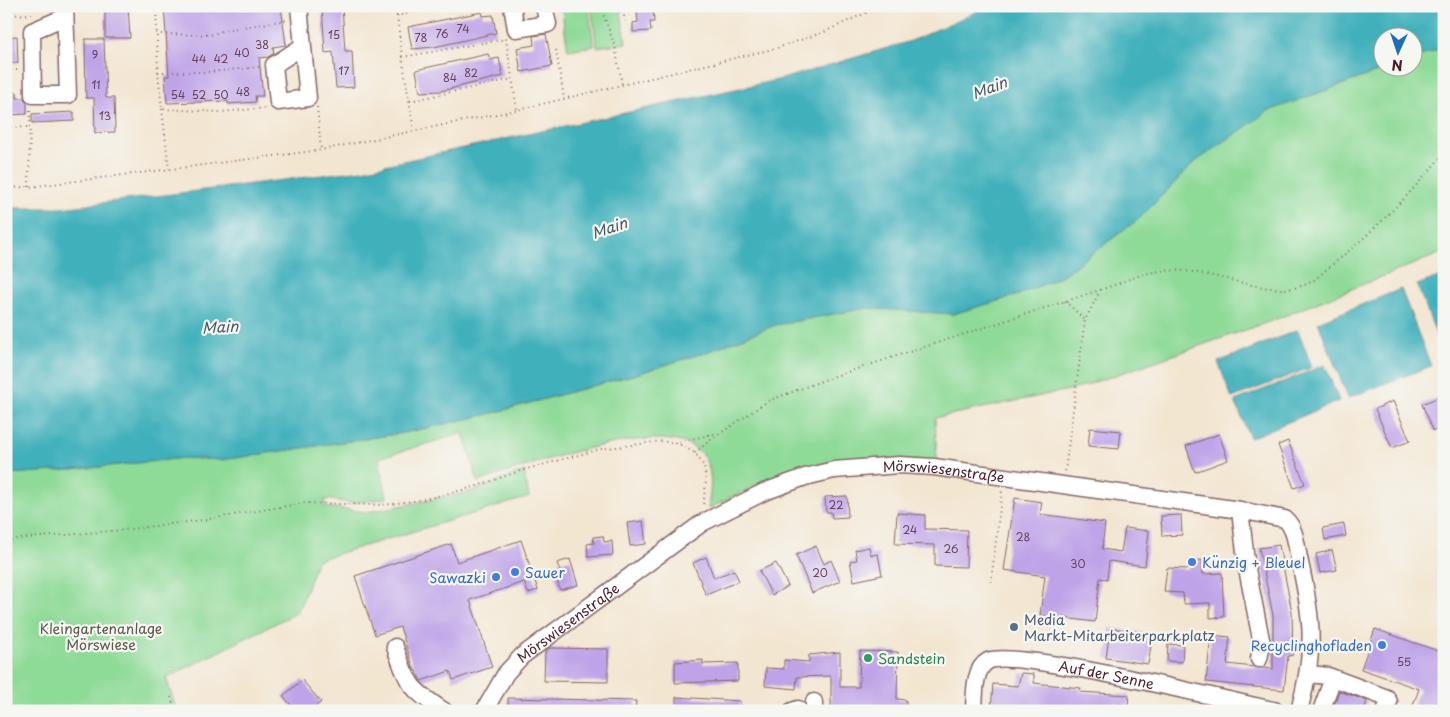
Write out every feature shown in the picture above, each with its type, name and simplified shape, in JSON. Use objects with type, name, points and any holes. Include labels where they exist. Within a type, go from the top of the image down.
[{"type":"street","points":[[512,6],[516,29],[548,24],[544,6]]},
{"type":"street","points":[[65,12],[68,95],[33,95],[32,31],[65,12]]},
{"type":"street","points":[[300,12],[308,98],[278,102],[274,65],[303,46]]},
{"type":"street","name":"Mörswiesenstraße","points":[[484,711],[506,673],[532,647],[702,523],[764,492],[805,477],[834,470],[899,465],[1003,477],[1240,510],[1285,519],[1293,531],[1310,608],[1312,637],[1308,674],[1299,711]]},
{"type":"street","points":[[1240,510],[1247,569],[1262,644],[1259,659]]},
{"type":"street","points":[[395,647],[408,682],[416,692],[444,711]]},
{"type":"street","name":"Auf der Senne","points":[[974,711],[977,676],[982,666],[997,658],[1089,670],[1277,711]]},
{"type":"street","points":[[1308,674],[1333,678],[1387,698],[1388,702],[1385,711]]},
{"type":"street","points":[[1321,711],[1333,678]]},
{"type":"path","points":[[156,6],[158,72],[169,169]]},
{"type":"path","points":[[396,6],[414,131]]},
{"type":"path","points":[[396,16],[447,6]]},
{"type":"path","points":[[600,6],[615,46],[622,84]]},
{"type":"path","points":[[622,6],[625,21]]},
{"type":"path","points":[[6,188],[29,188],[321,150],[517,110],[777,48],[824,32],[881,6]]},
{"type":"path","points":[[156,34],[210,35],[300,12]]},
{"type":"path","points":[[402,57],[506,39],[517,110]]},
{"type":"path","points":[[556,50],[564,98]]},
{"type":"path","points":[[158,72],[210,72],[274,65]]},
{"type":"path","points":[[409,102],[512,79]]},
{"type":"path","points":[[29,188],[29,128],[33,95]]},
{"type":"path","points":[[308,98],[317,101],[321,150]]},
{"type":"path","points":[[162,109],[221,112],[265,108],[278,102]]},
{"type":"path","points":[[6,128],[29,128]]},
{"type":"path","points":[[696,453],[721,433],[768,401],[832,377],[1154,272],[1179,270],[1273,288],[1290,289],[1308,284],[1340,258],[1381,219],[1430,170],[1444,153]]},
{"type":"path","points":[[1062,486],[1078,388],[1085,320],[1100,290]]},
{"type":"path","points":[[1064,300],[1085,320]]},
{"type":"path","points":[[672,443],[721,433]]},
{"type":"path","points":[[6,540],[181,523],[304,503],[383,505],[474,487],[523,470],[601,449],[662,441],[696,453],[704,466],[706,482],[702,523]]},
{"type":"path","points":[[991,582],[1003,477]]},
{"type":"path","points":[[6,598],[12,628]]},
{"type":"path","points":[[171,697],[175,711]]},
{"type":"green space","points":[[561,6],[588,6],[594,46],[568,50]]},
{"type":"green space","points":[[591,6],[620,6],[626,43],[597,47]]},
{"type":"green space","name":"Kleingartenanlage Mörswiese","points":[[1444,47],[1444,252],[1274,320],[1078,388],[935,418],[937,462],[836,463],[796,470],[751,487],[708,509],[710,476],[704,457],[687,444],[662,439],[631,441],[596,447],[478,482],[463,433],[379,458],[387,498],[352,503],[325,499],[325,507],[366,512],[400,506],[473,491],[524,471],[529,497],[317,560],[298,612],[166,678],[177,711],[6,711],[6,474],[71,470],[184,458],[221,460],[403,433],[489,414],[633,375],[706,352],[775,325],[866,308],[953,314],[1018,295],[1060,277],[1140,218],[1195,162],[1268,111],[1372,74],[1372,78],[1422,78],[1422,56]]},
{"type":"water","name":"Main","points":[[989,6],[1444,6],[1444,47],[1422,56],[1422,28],[1372,28],[1372,74],[1268,111],[1195,162],[1140,218],[1060,277],[1018,295],[953,314],[866,308],[775,325],[706,352],[633,375],[489,414],[403,433],[221,460],[184,458],[71,470],[6,474],[6,208],[62,208],[362,170],[782,79],[911,41]]},
{"type":"water","points":[[1444,275],[1444,354],[1417,285]]},
{"type":"water","points":[[1401,289],[1431,366],[1348,398],[1318,322]]},
{"type":"water","points":[[1298,330],[1312,367],[1232,398],[1218,362]]},
{"type":"water","points":[[1325,365],[1339,401],[1250,438],[1235,401]]},
{"type":"building","points":[[105,6],[128,6],[130,38],[105,38]]},
{"type":"building","points":[[164,6],[281,6],[286,45],[273,47],[274,53],[268,57],[259,58],[263,96],[255,96],[256,102],[228,104],[228,101],[167,103],[165,76],[169,76]]},
{"type":"building","points":[[322,6],[342,6],[345,51],[352,51],[354,87],[336,88],[333,52],[325,53]]},
{"type":"building","points":[[636,6],[653,6],[654,22],[650,22],[651,31],[633,32],[633,23],[638,22]]},
{"type":"building","points":[[482,12],[483,16],[493,15],[496,33],[434,47],[412,49],[408,27]]},
{"type":"building","points":[[546,34],[552,66],[521,72],[517,48],[534,45],[533,36]]},
{"type":"building","points":[[17,36],[18,63],[6,63],[7,37]]},
{"type":"building","points":[[85,39],[104,39],[106,98],[114,98],[115,132],[95,133],[94,98],[86,98]]},
{"type":"building","points":[[488,54],[490,60],[499,58],[503,76],[441,91],[420,92],[416,70]]},
{"type":"building","points":[[17,92],[17,98],[24,98],[27,103],[27,114],[10,115],[10,107],[6,107],[6,93]]},
{"type":"building","points":[[74,112],[74,121],[32,123],[32,114]]},
{"type":"building","points":[[1444,395],[1444,427],[1433,431],[1422,404]]},
{"type":"building","points":[[1393,401],[1410,441],[1392,448],[1375,409]]},
{"type":"building","points":[[1090,428],[1121,431],[1119,449],[1088,446]]},
{"type":"building","points":[[1219,434],[1228,460],[1195,472],[1186,446]]},
{"type":"building","points":[[1288,441],[1305,484],[1294,488],[1278,445]]},
{"type":"building","points":[[847,496],[848,517],[832,518],[831,512],[826,512],[825,497]]},
{"type":"building","points":[[1015,498],[1042,502],[1040,514],[1105,523],[1102,549],[1121,552],[1125,528],[1149,531],[1145,566],[1109,561],[1107,579],[1100,578],[1095,622],[1040,615],[1045,576],[1004,570]]},
{"type":"building","points":[[897,513],[925,515],[925,529],[967,530],[966,567],[935,566],[935,545],[895,544]]},
{"type":"building","points":[[1181,515],[1182,535],[1162,536],[1161,516]]},
{"type":"building","points":[[643,521],[646,544],[630,546],[627,523]]},
{"type":"building","points":[[1344,524],[1346,536],[1325,540],[1323,528]]},
{"type":"building","points":[[603,536],[604,542],[612,541],[613,555],[588,557],[587,544],[594,543],[593,537]]},
{"type":"building","points":[[521,540],[538,590],[528,593],[524,582],[470,600],[492,667],[453,680],[450,671],[421,681],[413,666],[400,627],[375,635],[355,576],[451,544],[457,562]]},
{"type":"building","points":[[1279,545],[1292,612],[1293,655],[1288,656],[1284,690],[1206,682],[1211,635],[1230,637],[1227,664],[1273,669],[1273,615],[1259,548]]},
{"type":"building","points":[[816,546],[824,564],[831,560],[840,581],[812,593],[796,555]]},
{"type":"building","points":[[869,547],[871,555],[878,554],[882,575],[854,581],[850,561],[857,560],[855,550]]},
{"type":"building","points":[[1332,550],[1337,570],[1320,573],[1316,554]]},
{"type":"building","points":[[706,557],[714,578],[734,570],[739,581],[706,595],[693,563]]},
{"type":"building","points":[[570,559],[578,585],[560,590],[555,575],[561,574],[557,563]]},
{"type":"building","points":[[1202,560],[1203,574],[1222,573],[1224,617],[1210,618],[1210,603],[1184,604],[1183,593],[1164,592],[1167,568],[1189,569],[1188,561]]},
{"type":"building","points":[[776,563],[788,586],[772,595],[759,571]]},
{"type":"building","points":[[1110,628],[1153,634],[1148,664],[1106,658]]},
{"type":"building","points":[[1375,629],[1444,653],[1444,698],[1440,697],[1435,711],[1411,711],[1419,689],[1361,669]]},
{"type":"building","points":[[1168,644],[1183,645],[1182,662],[1167,661]]},
{"type":"building","points":[[550,648],[608,649],[608,682],[544,681],[545,652]]},
{"type":"building","points":[[860,651],[898,652],[897,699],[906,700],[906,711],[831,711],[831,676],[797,677],[796,689],[765,686],[766,668],[784,669],[784,660],[809,662],[809,655],[840,652],[840,687],[859,687]]},
{"type":"building","points":[[703,660],[703,664],[738,663],[738,681],[675,683],[675,662]]},
{"type":"building","points":[[1021,673],[1034,674],[1034,683],[1081,688],[1080,692],[1129,695],[1128,705],[1118,704],[1118,711],[991,711],[993,684],[1018,686]]},
{"type":"building","points":[[302,680],[321,702],[311,711],[296,711],[283,696]]},
{"type":"building","points":[[1339,691],[1367,701],[1364,711],[1332,711]]},
{"type":"building","points":[[676,697],[740,701],[740,711],[676,711]]},
{"type":"building","points":[[508,698],[636,701],[635,711],[508,711]]},
{"type":"place","name":"Künzig + Bleuel","points":[[1192,562]]},
{"type":"place","name":"Sauer","points":[[515,572]]},
{"type":"place","name":"Sawazki","points":[[496,577]]},
{"type":"place","name":"Media Markt-Mitarbeiterparkplatz","points":[[1014,627]]},
{"type":"place","name":"Recyclinghofladen","points":[[1382,645]]},
{"type":"place","name":"Sandstein","points":[[868,658]]}]
